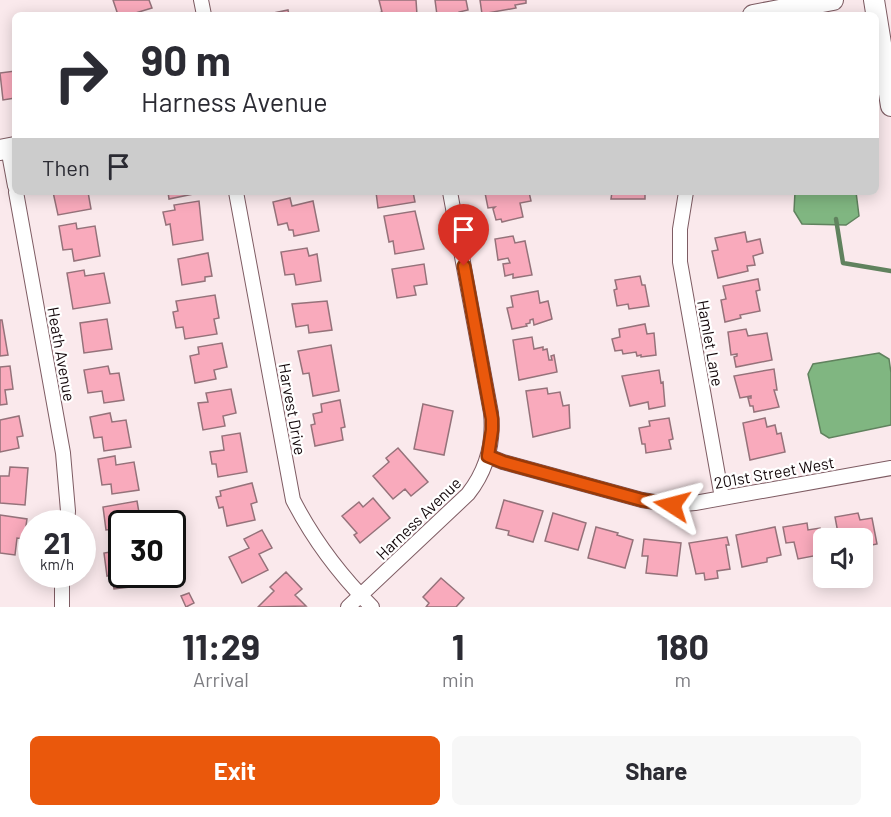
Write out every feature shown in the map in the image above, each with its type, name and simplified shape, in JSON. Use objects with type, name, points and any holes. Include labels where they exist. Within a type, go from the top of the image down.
[{"type":"street","points":[[769,12],[833,0]]},
{"type":"street","points":[[879,31],[891,106]]},
{"type":"street","points":[[8,148],[12,170]]},
{"type":"street","name":"Heath Avenue","points":[[17,195],[63,453],[68,510]]},
{"type":"street","name":"Harvest Drive","points":[[237,195],[293,500],[307,528],[372,607]]},
{"type":"street","name":"Harness Avenue","points":[[348,607],[468,494],[477,482],[488,456],[492,430],[491,413],[451,195]]},
{"type":"street","name":"Hamlet Lane","points":[[686,195],[680,229],[680,262],[722,498]]},
{"type":"street","name":"201st Street West","points":[[488,456],[663,504],[683,505],[891,468]]},
{"type":"street","points":[[62,588],[62,607]]},
{"type":"shaded area","points":[[795,195],[856,195],[859,216],[846,225],[802,224],[794,211]]},
{"type":"shaded area","points":[[879,353],[889,359],[891,425],[829,438],[821,433],[808,374],[813,364]]},
{"type":"building","points":[[113,0],[149,0],[152,8],[139,12],[117,12]]},
{"type":"building","points":[[379,0],[416,0],[417,12],[382,12]]},
{"type":"building","points":[[435,0],[466,0],[468,10],[437,12]]},
{"type":"building","points":[[480,0],[526,0],[526,3],[515,5],[516,8],[482,12]]},
{"type":"building","points":[[12,71],[12,98],[3,100],[0,73]]},
{"type":"building","points":[[54,195],[89,195],[91,209],[58,215]]},
{"type":"building","points":[[168,195],[188,195],[169,199]]},
{"type":"building","points":[[376,195],[414,195],[415,202],[378,208]]},
{"type":"building","points":[[485,195],[530,195],[531,201],[520,203],[523,217],[502,222],[501,219],[496,220],[493,209],[495,207],[488,208]]},
{"type":"building","points":[[612,195],[645,195],[645,199],[611,199]]},
{"type":"building","points":[[290,198],[292,206],[313,201],[319,231],[294,236],[293,230],[289,230],[287,223],[278,225],[273,202]]},
{"type":"building","points":[[199,201],[203,240],[173,245],[170,224],[166,225],[163,212],[175,210],[174,205]]},
{"type":"building","points":[[415,211],[424,249],[395,254],[393,241],[389,242],[384,216]]},
{"type":"building","points":[[76,223],[77,229],[95,226],[100,256],[74,261],[72,249],[63,250],[59,226]]},
{"type":"building","points":[[745,232],[747,242],[760,239],[763,253],[753,256],[755,265],[747,266],[748,271],[718,278],[712,251],[718,250],[715,238]]},
{"type":"building","points":[[513,236],[515,243],[525,241],[532,275],[513,278],[513,274],[505,276],[503,264],[510,263],[508,258],[498,260],[495,239]]},
{"type":"building","points":[[307,248],[309,256],[317,254],[321,281],[296,285],[294,274],[285,275],[281,252]]},
{"type":"building","points":[[208,253],[212,276],[205,277],[205,281],[182,285],[178,259]]},
{"type":"building","points":[[424,264],[427,284],[414,286],[416,295],[397,298],[392,269]]},
{"type":"building","points":[[84,270],[85,276],[104,273],[110,303],[73,309],[67,273]]},
{"type":"building","points":[[640,276],[642,285],[645,285],[649,306],[629,309],[628,304],[617,306],[615,280]]},
{"type":"building","points":[[758,279],[760,290],[756,291],[760,311],[740,315],[741,318],[725,322],[721,300],[726,299],[723,286]]},
{"type":"building","points":[[538,291],[540,303],[548,301],[552,319],[534,325],[533,319],[526,324],[527,326],[512,329],[507,308],[513,307],[511,296]]},
{"type":"building","points":[[215,295],[219,318],[214,319],[217,334],[185,339],[183,327],[176,328],[173,312],[178,311],[176,301]]},
{"type":"building","points":[[327,301],[332,330],[309,333],[308,325],[296,327],[292,304]]},
{"type":"building","points":[[107,319],[112,349],[84,353],[80,323]]},
{"type":"building","points":[[0,320],[2,320],[8,355],[0,356]]},
{"type":"building","points":[[645,324],[647,334],[654,333],[656,355],[641,357],[641,355],[637,356],[636,352],[623,354],[622,350],[615,351],[612,339],[620,337],[619,329]]},
{"type":"building","points":[[746,329],[748,336],[767,333],[772,360],[736,367],[734,357],[737,354],[731,355],[728,332]]},
{"type":"building","points":[[532,337],[534,349],[543,347],[543,350],[547,349],[549,360],[552,360],[551,356],[554,355],[557,372],[519,380],[513,340]]},
{"type":"building","points":[[222,343],[227,367],[214,370],[216,379],[195,383],[190,356],[199,354],[198,347]]},
{"type":"building","points":[[331,345],[339,391],[313,396],[309,373],[303,374],[298,351]]},
{"type":"building","points":[[10,366],[13,389],[5,390],[7,404],[0,405],[0,367]]},
{"type":"building","points":[[108,366],[110,374],[119,373],[124,400],[104,403],[102,391],[88,393],[84,370]]},
{"type":"building","points":[[774,369],[777,390],[774,390],[779,407],[754,412],[748,398],[751,396],[740,398],[734,376]]},
{"type":"building","points":[[659,370],[661,383],[663,382],[665,406],[649,409],[648,402],[630,406],[622,376]]},
{"type":"building","points":[[547,388],[548,394],[560,392],[563,406],[569,405],[570,428],[533,437],[526,391]]},
{"type":"building","points":[[231,389],[236,413],[223,416],[225,426],[203,430],[198,403],[208,402],[206,393]]},
{"type":"building","points":[[340,400],[345,427],[341,428],[343,440],[315,446],[311,425],[315,424],[313,414],[322,412],[321,404]]},
{"type":"building","points":[[423,404],[453,411],[444,455],[414,449]]},
{"type":"building","points":[[110,413],[112,422],[126,420],[131,447],[104,451],[102,437],[94,438],[90,417]]},
{"type":"building","points":[[19,416],[23,436],[17,437],[19,448],[0,452],[0,420]]},
{"type":"building","points":[[669,418],[673,439],[669,440],[671,449],[646,453],[639,428],[650,426],[649,421]]},
{"type":"building","points":[[765,418],[767,427],[775,425],[777,434],[781,433],[785,452],[750,460],[743,423]]},
{"type":"building","points":[[240,433],[247,472],[218,477],[216,464],[212,464],[210,452],[224,450],[222,436]]},
{"type":"building","points":[[398,448],[428,482],[411,496],[405,489],[393,499],[373,476],[389,462],[386,458]]},
{"type":"building","points":[[115,456],[116,465],[134,462],[139,490],[112,494],[111,484],[102,485],[98,459]]},
{"type":"building","points":[[10,467],[28,468],[25,505],[0,503],[0,476],[9,476]]},
{"type":"building","points":[[252,483],[257,502],[251,504],[255,520],[227,526],[223,507],[219,508],[216,497],[221,496],[220,491]]},
{"type":"building","points":[[373,498],[390,518],[360,543],[354,535],[357,533],[342,516],[359,502],[363,507]]},
{"type":"building","points":[[504,500],[543,511],[533,542],[508,535],[509,531],[496,528]]},
{"type":"building","points":[[137,501],[139,510],[108,510],[108,530],[106,530],[103,507]]},
{"type":"building","points":[[553,513],[586,523],[578,550],[545,541]]},
{"type":"building","points":[[858,513],[860,520],[872,518],[877,544],[873,545],[873,528],[837,528],[835,517]]},
{"type":"building","points":[[0,515],[18,518],[15,555],[0,553]]},
{"type":"building","points":[[807,523],[808,530],[813,529],[813,556],[798,559],[794,542],[786,543],[783,527]]},
{"type":"building","points":[[596,527],[633,540],[625,568],[588,558]]},
{"type":"building","points":[[775,527],[781,555],[767,558],[767,562],[742,567],[736,535]]},
{"type":"building","points":[[262,530],[272,548],[259,554],[268,570],[242,583],[229,557],[249,548],[244,539]]},
{"type":"building","points":[[727,537],[730,569],[717,571],[718,578],[705,580],[704,573],[696,574],[689,543]]},
{"type":"building","points":[[644,539],[681,543],[677,576],[646,573],[648,556],[642,556]]},
{"type":"building","points":[[108,552],[107,576],[104,553]]},
{"type":"building","points":[[286,572],[302,589],[295,595],[306,606],[258,607],[274,591],[270,587]]},
{"type":"building","points":[[441,578],[464,598],[456,607],[426,607],[429,603],[423,597]]},
{"type":"building","points":[[189,593],[194,603],[186,607],[181,596]]},
{"type":"waterway","points":[[836,219],[843,263],[891,271]]},
{"type":"route","points":[[464,266],[492,419],[488,456],[619,494],[672,505]]}]
